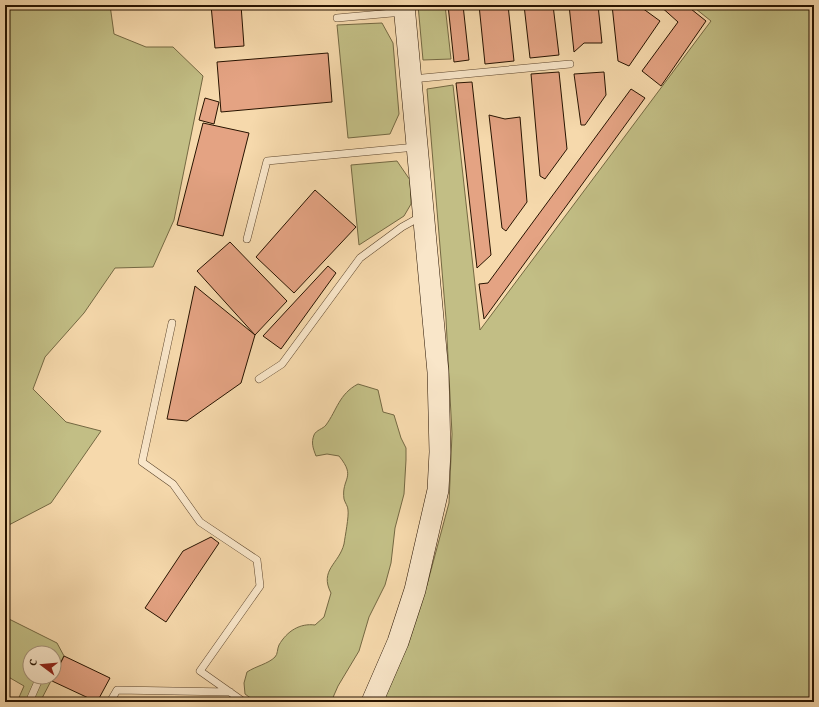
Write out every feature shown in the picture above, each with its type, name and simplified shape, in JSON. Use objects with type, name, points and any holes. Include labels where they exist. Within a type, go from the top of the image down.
[{"type":"street","points":[[372,702],[398,642],[415,590],[438,490],[440,452],[438,372],[405,8]]},
{"type":"lane","points":[[337,18],[405,8]]},
{"type":"lane","points":[[412,79],[570,64]]},
{"type":"lane","points":[[247,239],[266,161],[418,146]]},
{"type":"lane","points":[[259,379],[282,364],[360,258],[402,227],[424,215]]},
{"type":"lane","points":[[172,323],[142,462],[173,484],[200,522],[257,560],[260,586],[200,671],[244,702]]},
{"type":"lane","points":[[29,702],[36,685]]},
{"type":"lane","points":[[110,702],[117,690],[230,692]]},
{"type":"shaded area","points":[[5,5],[110,5],[114,34],[146,47],[173,47],[203,76],[174,220],[153,267],[115,268],[84,313],[45,357],[33,389],[66,422],[101,431],[51,503],[5,527]]},
{"type":"shaded area","points":[[335,5],[364,5],[336,10]]},
{"type":"shaded area","points":[[418,5],[445,5],[451,59],[423,60]]},
{"type":"shaded area","points":[[691,5],[814,5],[814,702],[380,702],[427,585],[449,503],[452,434],[446,319],[427,89],[453,85],[480,330],[711,21]]},
{"type":"shaded area","points":[[382,23],[393,43],[399,114],[390,134],[348,138],[337,25]]},
{"type":"shaded area","points":[[397,161],[410,180],[411,204],[404,216],[359,245],[351,165]]},
{"type":"shaded area","points":[[358,384],[378,390],[383,412],[394,415],[401,438],[406,448],[404,494],[395,528],[391,563],[385,585],[369,617],[359,651],[338,686],[331,702],[256,702],[245,694],[244,683],[247,672],[275,657],[282,640],[294,629],[304,625],[315,625],[324,617],[331,593],[327,578],[331,567],[342,551],[344,544],[348,507],[344,499],[344,487],[348,474],[344,463],[339,456],[327,454],[316,456],[313,448],[313,441],[315,433],[326,425],[342,397]]},
{"type":"shaded area","points":[[5,617],[57,643],[58,645],[22,645],[22,685],[5,675]]},
{"type":"shaded area","points":[[22,685],[49,685],[40,702],[17,702],[24,686]]},
{"type":"building","points":[[211,5],[241,5],[244,46],[215,48]]},
{"type":"building","points":[[448,5],[463,5],[469,60],[454,62]]},
{"type":"building","points":[[479,5],[508,5],[514,61],[485,64]]},
{"type":"building","points":[[524,5],[553,5],[559,55],[530,58]]},
{"type":"building","points":[[569,5],[598,5],[602,43],[584,43],[574,52]]},
{"type":"building","points":[[612,5],[638,5],[660,21],[629,66],[618,61]]},
{"type":"building","points":[[659,5],[686,5],[706,21],[661,86],[642,71],[678,22]]},
{"type":"building","points":[[328,53],[332,102],[221,112],[217,62]]},
{"type":"building","points":[[559,72],[567,149],[545,179],[540,176],[531,74]]},
{"type":"building","points":[[604,72],[606,95],[585,125],[581,125],[574,74]]},
{"type":"building","points":[[472,82],[491,255],[477,268],[456,83]]},
{"type":"building","points":[[631,89],[645,98],[484,319],[479,284],[488,283]]},
{"type":"building","points":[[205,98],[219,102],[214,124],[199,120]]},
{"type":"building","points":[[489,115],[505,119],[520,117],[527,202],[506,231],[502,228]]},
{"type":"building","points":[[203,123],[249,133],[223,236],[177,225]]},
{"type":"building","points":[[315,190],[356,227],[294,293],[256,257]]},
{"type":"building","points":[[230,242],[287,301],[255,335],[197,271]]},
{"type":"building","points":[[328,266],[336,273],[281,349],[263,336]]},
{"type":"building","points":[[195,286],[255,335],[241,383],[187,421],[167,419]]},
{"type":"building","points":[[211,537],[219,543],[166,622],[145,608],[183,551]]},
{"type":"building","points":[[64,656],[110,678],[97,702],[61,685],[62,685],[62,660]]},
{"type":"waterway","points":[[809,5],[814,11]]}]
